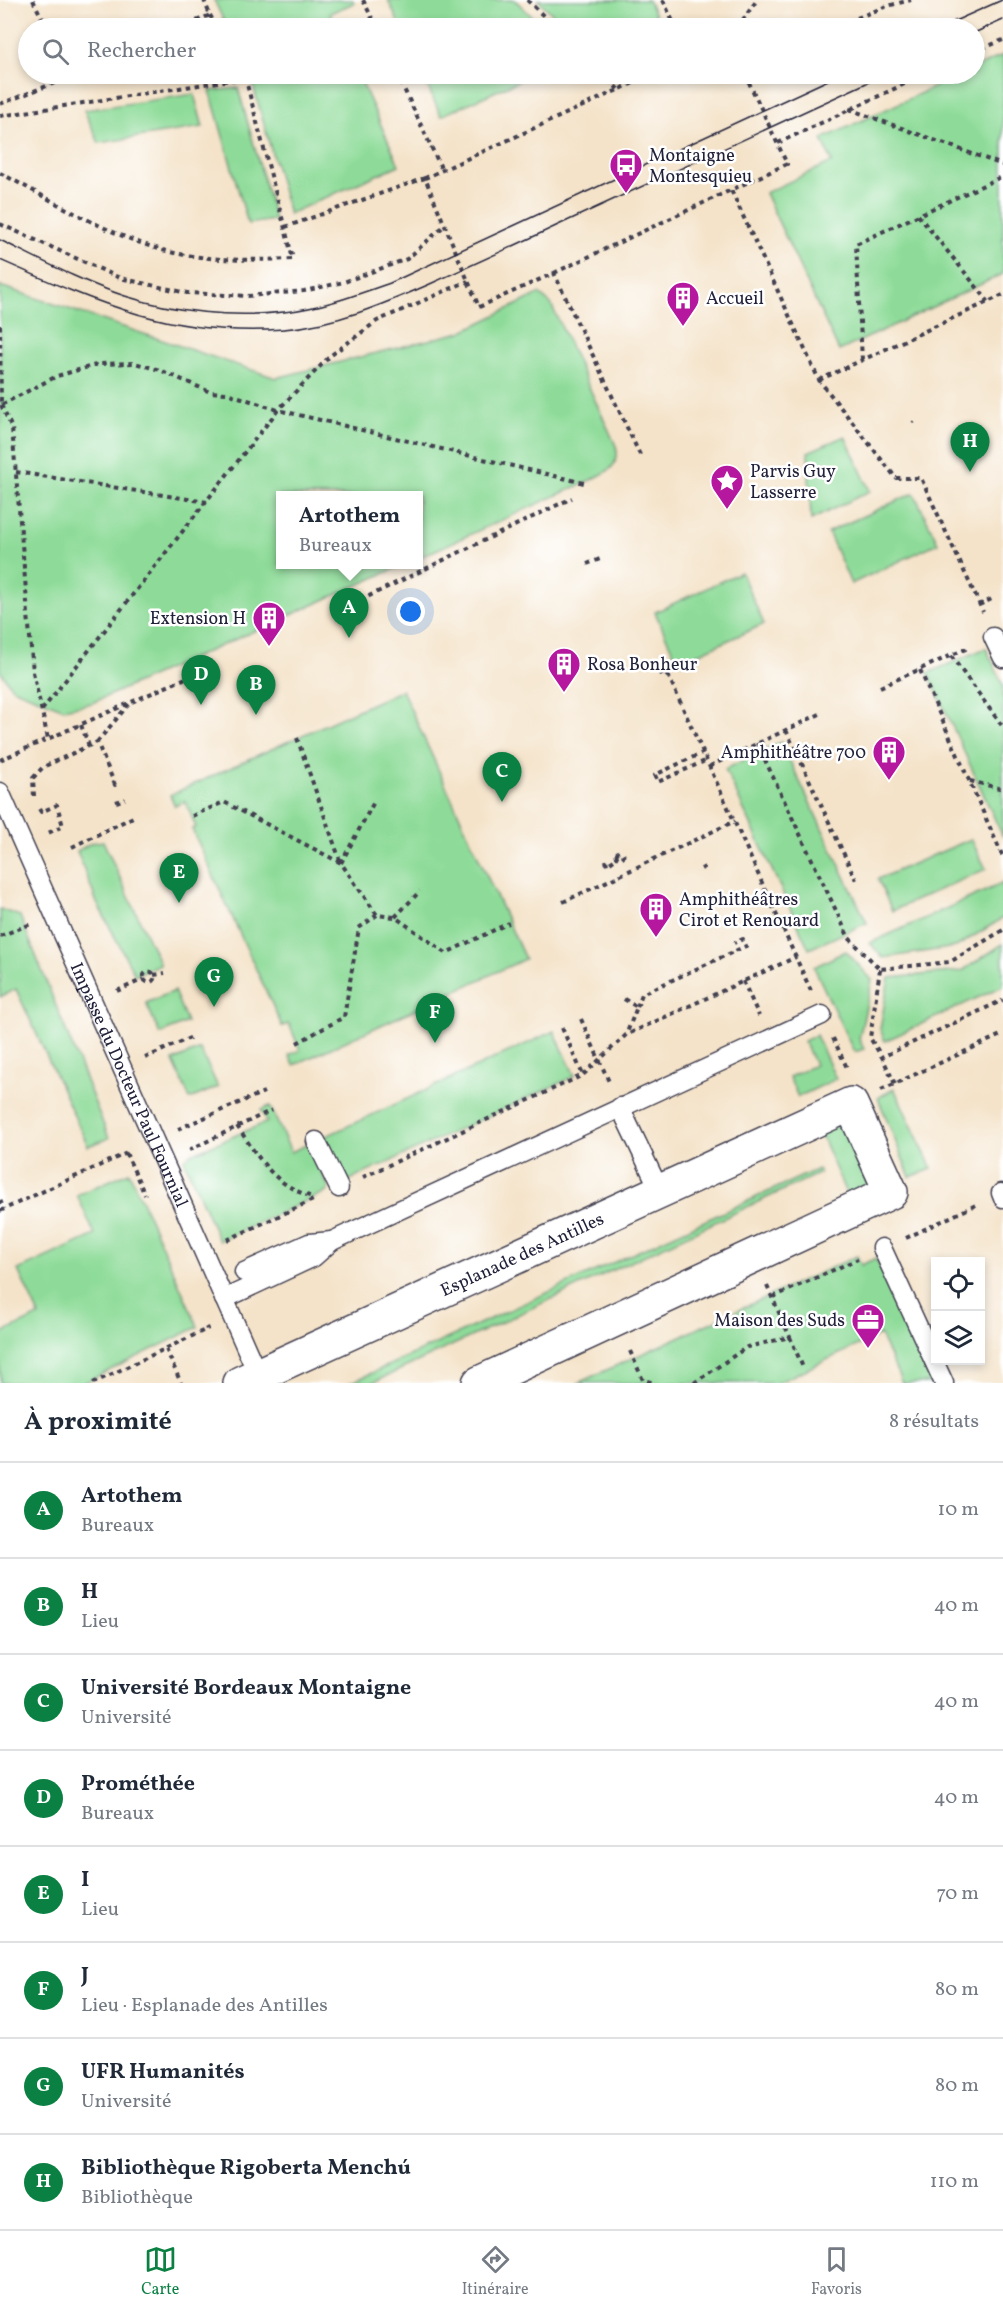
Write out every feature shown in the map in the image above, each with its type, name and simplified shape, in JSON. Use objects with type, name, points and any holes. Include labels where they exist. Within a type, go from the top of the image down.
[{"type":"street","name":"Esplanade des Antilles","points":[[253,1380],[857,1101]]},
{"type":"street","points":[[478,1383],[891,1192],[857,1101]]},
{"type":"lane","points":[[993,637],[1003,658]]},
{"type":"lane","name":"Impasse du Docteur Paul Fournial","points":[[0,792],[224,1299],[253,1380]]},
{"type":"lane","points":[[224,1299],[314,1257],[332,1241],[822,1015]]},
{"type":"lane","points":[[620,1107],[660,1191]]},
{"type":"lane","points":[[316,1141],[339,1188]]},
{"type":"lane","points":[[244,1272],[309,1243],[332,1241]]},
{"type":"lane","points":[[882,1248],[945,1383]]},
{"type":"path","points":[[33,0],[42,18]]},
{"type":"path","points":[[204,0],[212,18]]},
{"type":"path","points":[[363,0],[372,18]]},
{"type":"path","points":[[526,0],[545,18]]},
{"type":"path","points":[[663,0],[671,18]]},
{"type":"path","points":[[744,18],[757,0]]},
{"type":"path","points":[[857,18],[887,6],[911,0]]},
{"type":"path","points":[[203,18],[210,15]]},
{"type":"path","points":[[985,48],[1003,40]]},
{"type":"path","points":[[0,104],[48,84]]},
{"type":"path","points":[[0,116],[201,84]]},
{"type":"path","points":[[0,173],[131,240],[191,256],[248,260],[293,259],[247,84]]},
{"type":"path","points":[[402,84],[442,170]]},
{"type":"path","points":[[613,84],[618,89]]},
{"type":"path","points":[[285,227],[424,178],[630,84]]},
{"type":"path","points":[[424,178],[479,307],[787,164],[751,84]]},
{"type":"path","points":[[778,143],[904,84]]},
{"type":"path","points":[[849,109],[1003,165]]},
{"type":"path","points":[[862,360],[856,244],[1003,176]]},
{"type":"path","points":[[731,190],[819,380],[896,478],[921,478],[979,605],[993,599],[996,606]]},
{"type":"path","points":[[918,215],[988,301]]},
{"type":"path","points":[[0,224],[120,278],[187,293],[248,296],[304,291],[345,282],[407,259],[444,226]]},
{"type":"path","points":[[554,273],[640,455]]},
{"type":"path","points":[[42,710],[278,410],[330,356],[377,321],[468,281]]},
{"type":"path","points":[[819,380],[1003,294]]},
{"type":"path","points":[[0,325],[0,405],[12,428],[33,672],[48,739]]},
{"type":"path","points":[[0,405],[57,376],[99,364],[135,363],[160,370],[210,392],[227,393],[278,410],[584,483]]},
{"type":"path","points":[[16,472],[207,502]]},
{"type":"path","points":[[336,612],[572,498]]},
{"type":"path","points":[[587,564],[600,558]]},
{"type":"path","points":[[880,687],[993,637]]},
{"type":"path","points":[[951,656],[1003,728]]},
{"type":"path","points":[[656,663],[663,677],[672,673],[664,658]]},
{"type":"path","points":[[920,670],[1003,857]]},
{"type":"path","points":[[0,760],[195,674]]},
{"type":"path","points":[[668,675],[822,1015],[857,1101],[1003,1034]]},
{"type":"path","points":[[63,826],[57,805],[41,812],[33,793],[33,778],[43,767],[97,742],[130,703]]},
{"type":"path","points":[[710,766],[822,712]]},
{"type":"path","points":[[81,725],[89,746]]},
{"type":"path","points":[[786,730],[856,880]]},
{"type":"path","points":[[297,738],[341,864],[377,915]]},
{"type":"path","points":[[97,742],[115,785],[118,782]]},
{"type":"path","points":[[757,743],[849,938],[880,969]]},
{"type":"path","points":[[704,752],[656,775],[658,782],[707,760]]},
{"type":"path","points":[[969,781],[1003,789]]},
{"type":"path","points":[[116,802],[125,799]]},
{"type":"path","points":[[341,864],[375,800]]},
{"type":"path","points":[[192,816],[224,802],[341,864]]},
{"type":"path","points":[[72,847],[133,817]]},
{"type":"path","points":[[563,902],[735,821]]},
{"type":"path","points":[[606,860],[608,865],[617,858]]},
{"type":"path","points":[[701,869],[707,866]]},
{"type":"path","points":[[395,917],[420,891]]},
{"type":"path","points":[[297,1042],[344,1017],[359,928],[377,915],[395,917],[446,953],[509,923]]},
{"type":"path","points":[[880,969],[950,962],[1003,930]]},
{"type":"path","points":[[626,1035],[642,994],[746,946],[742,939],[734,943]]},
{"type":"path","points":[[339,1188],[582,1075],[626,1035],[796,957]]},
{"type":"path","points":[[880,969],[870,1038],[895,1084]]},
{"type":"path","points":[[134,984],[144,979],[146,972],[150,971],[154,975]]},
{"type":"path","points":[[154,975],[165,973]]},
{"type":"path","points":[[144,979],[152,982],[154,975]]},
{"type":"path","points":[[743,981],[760,1020]]},
{"type":"path","points":[[624,999],[637,1007]]},
{"type":"path","points":[[882,1057],[1003,1000]]},
{"type":"path","points":[[581,1018],[600,1060]]},
{"type":"path","points":[[562,1028],[582,1075]]},
{"type":"path","points":[[122,1069],[194,1036]]},
{"type":"path","points":[[196,1121],[264,1092]]},
{"type":"path","points":[[183,1152],[272,1110]]},
{"type":"path","points":[[226,1240],[317,1198],[290,1189],[267,1169],[237,1126]]},
{"type":"path","points":[[0,1200],[2,1210],[154,1141]]},
{"type":"path","points":[[126,1153],[149,1203]]},
{"type":"path","points":[[804,1370],[773,1297],[1002,1196]]},
{"type":"path","points":[[93,1383],[207,1329],[202,1320]]},
{"type":"path","points":[[615,1320],[643,1380],[656,1383]]},
{"type":"path","points":[[694,1383],[747,1347],[790,1336]]},
{"type":"path","points":[[165,1349],[181,1383]]},
{"type":"green space","points":[[214,0],[353,0],[354,3],[330,13],[332,18],[222,18]]},
{"type":"green space","points":[[388,0],[515,0],[534,18],[396,18]]},
{"type":"green space","points":[[538,0],[648,0],[656,17],[654,18],[557,18]]},
{"type":"green space","points":[[1003,55],[1003,274],[839,351],[765,193],[832,162],[822,139],[940,84],[985,84],[985,63]]},
{"type":"green space","points":[[363,84],[399,165],[289,214],[253,85]]},
{"type":"green space","points":[[427,84],[512,84],[441,116]]},
{"type":"green space","points":[[238,88],[275,220],[248,224],[210,91]]},
{"type":"green space","points":[[194,94],[203,127],[99,143],[84,110]]},
{"type":"green space","points":[[0,286],[276,378],[461,332],[539,294],[551,304],[616,446],[616,460],[609,470],[423,556],[423,491],[276,491],[276,569],[394,569],[92,703],[64,709],[12,688],[0,671]]},
{"type":"green space","points":[[845,436],[870,491],[811,520],[808,452]]},
{"type":"green space","points":[[914,493],[938,543],[851,584],[828,532]]},
{"type":"green space","points":[[741,572],[764,624],[678,663],[655,612]]},
{"type":"green space","points":[[986,648],[1003,685],[1003,837],[928,673]]},
{"type":"green space","points":[[402,690],[525,959],[294,1065],[289,1055],[300,1050],[289,1024],[282,1026],[192,829],[196,827],[185,801],[175,806],[170,795]]},
{"type":"green space","points":[[781,742],[867,923],[809,949],[725,769]]},
{"type":"green space","points":[[971,839],[986,869],[892,911],[878,879]]},
{"type":"green space","points":[[103,841],[160,964],[135,975],[97,903],[77,851],[91,843]]},
{"type":"green space","points":[[1003,883],[1003,918],[956,947],[883,958],[870,943]]},
{"type":"green space","points":[[0,909],[20,916],[109,1138],[88,1146],[16,989],[0,997]]},
{"type":"green space","points":[[1003,944],[1003,986],[885,1041],[880,1029],[889,978],[962,971]]},
{"type":"green space","points":[[846,951],[872,980],[859,1039],[864,1049],[854,1052],[814,967]]},
{"type":"green space","points":[[174,991],[187,1022],[160,1034],[146,1003]]},
{"type":"green space","points":[[554,1031],[575,1076],[346,1182],[343,1180],[324,1137]]},
{"type":"green space","points":[[816,1035],[836,1079],[798,1097],[789,1077],[815,1065],[804,1041]]},
{"type":"green space","points":[[200,1049],[218,1087],[190,1099],[173,1061]]},
{"type":"green space","points":[[894,1088],[932,1169],[910,1177],[878,1098]]},
{"type":"green space","points":[[270,1106],[291,1152],[308,1144],[328,1186],[328,1191],[219,1241],[184,1160],[189,1155],[267,1122],[261,1110]]},
{"type":"green space","points":[[838,1125],[855,1137],[869,1171],[865,1196],[851,1205],[818,1128]]},
{"type":"green space","points":[[818,1169],[820,1173],[372,1383],[350,1383]]},
{"type":"green space","points":[[129,1172],[198,1327],[84,1383],[0,1383],[0,1334],[39,1316],[18,1270],[95,1235],[77,1195]]},
{"type":"green space","points":[[857,1256],[861,1265],[876,1258],[932,1383],[902,1383],[880,1335],[777,1383],[578,1383]]},
{"type":"tram line","points":[[962,18],[1002,0]]},
{"type":"tram line","points":[[985,28],[1003,20]]},
{"type":"tram line","points":[[0,240],[93,284],[144,302],[184,310],[224,314],[264,314],[311,307],[390,283],[819,84]]},
{"type":"tram line","points":[[0,260],[104,303],[172,322],[207,328],[244,330],[303,327],[377,306],[430,284],[864,84]]},
{"type":"place","name":"Montaigne Montesquieu","points":[[626,194]]},
{"type":"place","name":"Accueil","points":[[683,327]]},
{"type":"place","name":"Bibliothèque Rigoberta Menchú","points":[[970,472]]},
{"type":"place","name":"Parvis Guy Lasserre","points":[[727,510]]},
{"type":"place","name":"Artothem","points":[[349,638]]},
{"type":"place","name":"Extension H","points":[[269,647]]},
{"type":"place","name":"Rosa Bonheur","points":[[564,693]]},
{"type":"place","name":"Prométhée","points":[[201,705]]},
{"type":"place","name":"H","points":[[256,715]]},
{"type":"place","name":"Amphithéâtre 700","points":[[889,781]]},
{"type":"place","name":"Université Bordeaux Montaigne","points":[[502,802]]},
{"type":"place","name":"I","points":[[179,903]]},
{"type":"place","name":"Amphithéâtres Cirot et Renouard","points":[[656,938]]},
{"type":"place","name":"UFR Humanités","points":[[214,1007]]},
{"type":"place","name":"J","points":[[435,1043]]},
{"type":"place","name":"Maison des Suds","points":[[868,1349]]}]
